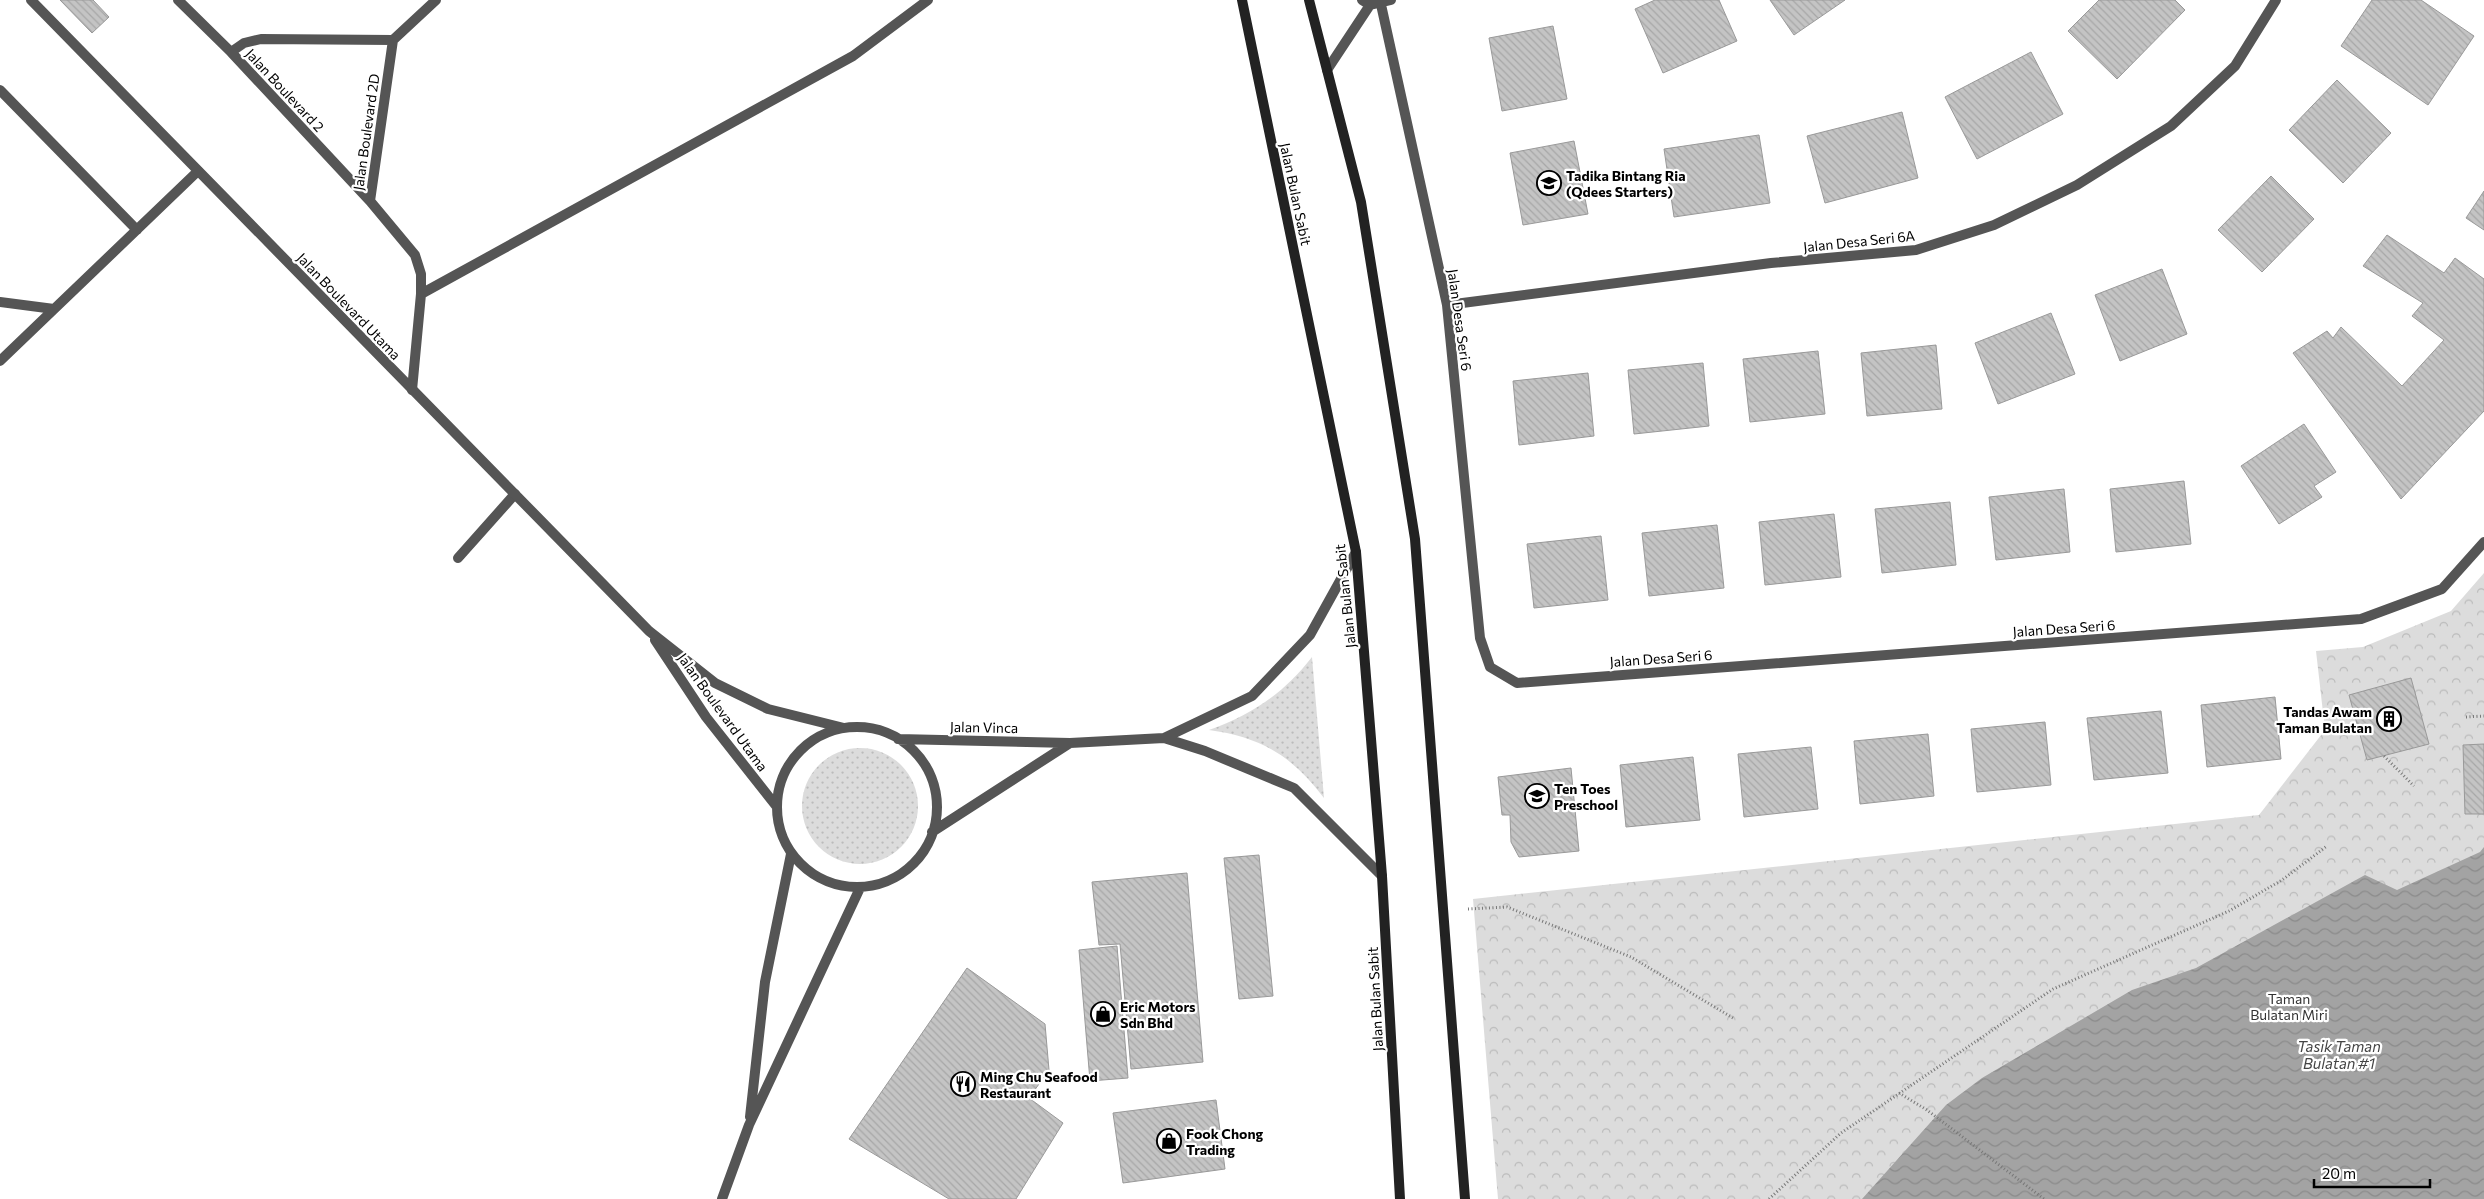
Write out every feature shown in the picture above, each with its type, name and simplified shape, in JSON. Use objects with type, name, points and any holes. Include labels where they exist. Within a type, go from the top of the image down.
[{"type":"main road","name":"Jalan Bulan Sabit","points":[[1242,0],[1356,552],[1382,876],[1400,1199]]},
{"type":"main road","points":[[1309,0],[1361,202],[1416,539],[1465,1199]]},
{"type":"street","name":"Jalan Boulevard Utama","points":[[31,0],[649,631],[715,683],[768,709],[844,728]]},
{"type":"street","name":"Jalan Boulevard 2","points":[[178,0],[231,52],[370,201]]},
{"type":"street","points":[[231,52],[244,43],[261,39],[393,40],[436,0]]},
{"type":"street","points":[[422,294],[853,56],[928,0]]},
{"type":"street","name":"Jalan Desa Seri 6A","points":[[1447,305],[1771,263],[1916,250],[1994,225],[2076,186],[2171,126],[2234,66],[2276,0]]},
{"type":"street","points":[[1327,70],[1366,3],[1384,1]]},
{"type":"street","name":"Jalan Desa Seri 6","points":[[1384,1],[1447,305],[1480,638],[1490,667],[1517,682],[2361,619],[2442,589],[2484,542]]},
{"type":"street","name":"Jalan Boulevard 2D","points":[[393,40],[370,201],[415,255],[421,274],[422,294],[412,390]]},
{"type":"street","points":[[0,90],[137,230]]},
{"type":"street","points":[[0,361],[198,171]]},
{"type":"street","points":[[0,302],[54,309]]},
{"type":"street","points":[[458,558],[515,494]]},
{"type":"street","points":[[1164,738],[1252,696],[1310,635],[1356,552]]},
{"type":"street","name":"Jalan Boulevard Utama","points":[[649,631],[706,717],[777,807]]},
{"type":"street","points":[[862,727],[881,731],[898,739],[912,750],[924,764],[934,786],[936,809],[932,832],[923,853],[907,870],[886,882],[860,888],[834,885],[810,873],[791,854],[780,832],[777,807],[780,785],[789,764],[804,747],[823,735],[844,728],[862,727]]},
{"type":"street","points":[[1164,738],[1205,751],[1294,788],[1382,876]]},
{"type":"street","name":"Jalan Vinca","points":[[898,739],[1070,743],[1164,738]]},
{"type":"street","name":"Jalan Vinca","points":[[932,832],[1070,743]]},
{"type":"street","points":[[749,1125],[766,982],[791,854]]},
{"type":"street","points":[[722,1199],[749,1125],[860,888]]},
{"type":"path","points":[[2466,716],[2484,716]]},
{"type":"path","points":[[2384,756],[2414,786]]},
{"type":"path","points":[[1770,1199],[1841,1133],[2053,989],[2230,911],[2282,880],[2327,846]]},
{"type":"path","points":[[1444,911],[1507,907],[1631,957],[1733,1018]]},
{"type":"path","points":[[1899,1093],[1927,1110],[2044,1199]]},
{"type":"green space","name":"Taman Bulatan Miri","points":[[2484,573],[2484,1199],[1498,1199],[1473,899],[2259,815],[2325,730],[2316,651],[2363,647],[2451,611]]},
{"type":"green space","points":[[1312,657],[1324,798],[1300,771],[1274,751],[1244,738],[1209,730],[1253,710],[1266,701],[1290,681]]},
{"type":"green space","points":[[860,748],[882,752],[901,765],[914,784],[918,806],[914,828],[901,847],[882,860],[860,864],[838,860],[819,847],[806,828],[802,806],[806,784],[819,765],[838,752]]},
{"type":"water","name":"Tasik Taman Bulatan #1","points":[[2484,847],[2484,1199],[1862,1199],[1946,1105],[1982,1078],[2132,990],[2196,968],[2365,875],[2397,890],[2480,852]]},
{"type":"building","points":[[60,0],[93,0],[109,17],[92,33]]},
{"type":"building","points":[[1655,0],[1719,0],[1737,41],[1663,73],[1635,9]]},
{"type":"building","points":[[1770,0],[1845,0],[1794,35]]},
{"type":"building","points":[[2099,0],[2175,0],[2185,10],[2117,79],[2068,31]]},
{"type":"building","points":[[2372,0],[2421,0],[2474,36],[2428,105],[2341,46]]},
{"type":"building","points":[[1553,26],[1567,99],[1502,111],[1489,38]]},
{"type":"building","points":[[2031,52],[2063,114],[1977,159],[1945,97]]},
{"type":"building","points":[[2337,80],[2391,133],[2343,183],[2289,130]]},
{"type":"building","points":[[1902,112],[1918,178],[1825,203],[1807,136]]},
{"type":"building","points":[[1759,135],[1770,203],[1674,217],[1664,149]]},
{"type":"building","name":"Tadika Bintang Ria (Qdees Starters)","points":[[1574,141],[1588,214],[1523,225],[1510,153]]},
{"type":"building","points":[[2271,176],[2314,219],[2262,272],[2218,230]]},
{"type":"building","points":[[2484,191],[2484,230],[2466,218]]},
{"type":"building","points":[[2387,235],[2444,273],[2455,258],[2484,279],[2484,411],[2401,499],[2293,353],[2327,331],[2333,338],[2341,327],[2402,386],[2444,340],[2412,316],[2423,303],[2363,266]]},
{"type":"building","points":[[2162,269],[2187,334],[2120,361],[2095,295]]},
{"type":"building","points":[[2051,313],[2075,374],[1998,404],[1975,343]]},
{"type":"building","points":[[1936,345],[1942,409],[1867,416],[1861,353]]},
{"type":"building","points":[[1818,351],[1825,414],[1750,422],[1743,359]]},
{"type":"building","points":[[1703,363],[1709,426],[1634,434],[1628,370]]},
{"type":"building","points":[[1588,373],[1594,436],[1519,445],[1513,381]]},
{"type":"building","points":[[2304,424],[2336,472],[2314,486],[2322,497],[2279,524],[2241,466]]},
{"type":"building","points":[[2184,481],[2191,544],[2116,552],[2110,489]]},
{"type":"building","points":[[2064,489],[2070,552],[1996,560],[1989,497]]},
{"type":"building","points":[[1950,502],[1956,565],[1882,573],[1875,509]]},
{"type":"building","points":[[1834,514],[1841,577],[1765,585],[1759,522]]},
{"type":"building","points":[[1717,525],[1724,588],[1649,596],[1642,533]]},
{"type":"building","points":[[1601,536],[1608,600],[1534,608],[1527,544]]},
{"type":"building","name":"Tandas Awam Taman Bulatan","points":[[2411,678],[2429,744],[2367,760],[2349,695]]},
{"type":"building","points":[[2275,697],[2281,759],[2207,767],[2201,705]]},
{"type":"building","points":[[2161,711],[2168,773],[2094,780],[2087,718]]},
{"type":"building","points":[[2045,722],[2051,785],[1977,792],[1971,729]]},
{"type":"building","points":[[1928,734],[1934,796],[1860,804],[1854,741]]},
{"type":"building","points":[[2484,744],[2484,814],[2465,814],[2463,745]]},
{"type":"building","points":[[1811,747],[1818,809],[1744,817],[1738,754]]},
{"type":"building","points":[[1693,757],[1700,820],[1626,827],[1620,765]]},
{"type":"building","name":"Ten Toes Preschool","points":[[1571,768],[1579,851],[1519,857],[1511,842],[1510,815],[1502,815],[1498,777]]},
{"type":"building","points":[[1259,855],[1273,996],[1239,999],[1224,858]]},
{"type":"building","points":[[1187,873],[1203,1062],[1131,1069],[1120,944],[1099,945],[1092,882]]},
{"type":"building","name":"Eric Motors Sdn Bhd","points":[[1117,946],[1128,1078],[1090,1081],[1079,950]]},
{"type":"building","name":"Ming Chu Seafood Restaurant","points":[[967,968],[1045,1024],[1049,1070],[1029,1098],[1063,1123],[1016,1199],[949,1199],[849,1139]]},
{"type":"building","name":"Fook Chong Trading","points":[[1216,1100],[1225,1169],[1123,1183],[1113,1113]]},
{"type":"place","name":"Tadika Bintang Ria (Qdees Starters)","points":[[1549,183]]},
{"type":"place","name":"Tandas Awam Taman Bulatan","points":[[2389,719]]},
{"type":"place","name":"Ten Toes Preschool","points":[[1537,796]]},
{"type":"place","name":"Eric Motors Sdn Bhd","points":[[1103,1014]]},
{"type":"place","name":"Ming Chu Seafood Restaurant","points":[[963,1084]]},
{"type":"place","name":"Fook Chong Trading","points":[[1169,1141]]}]
